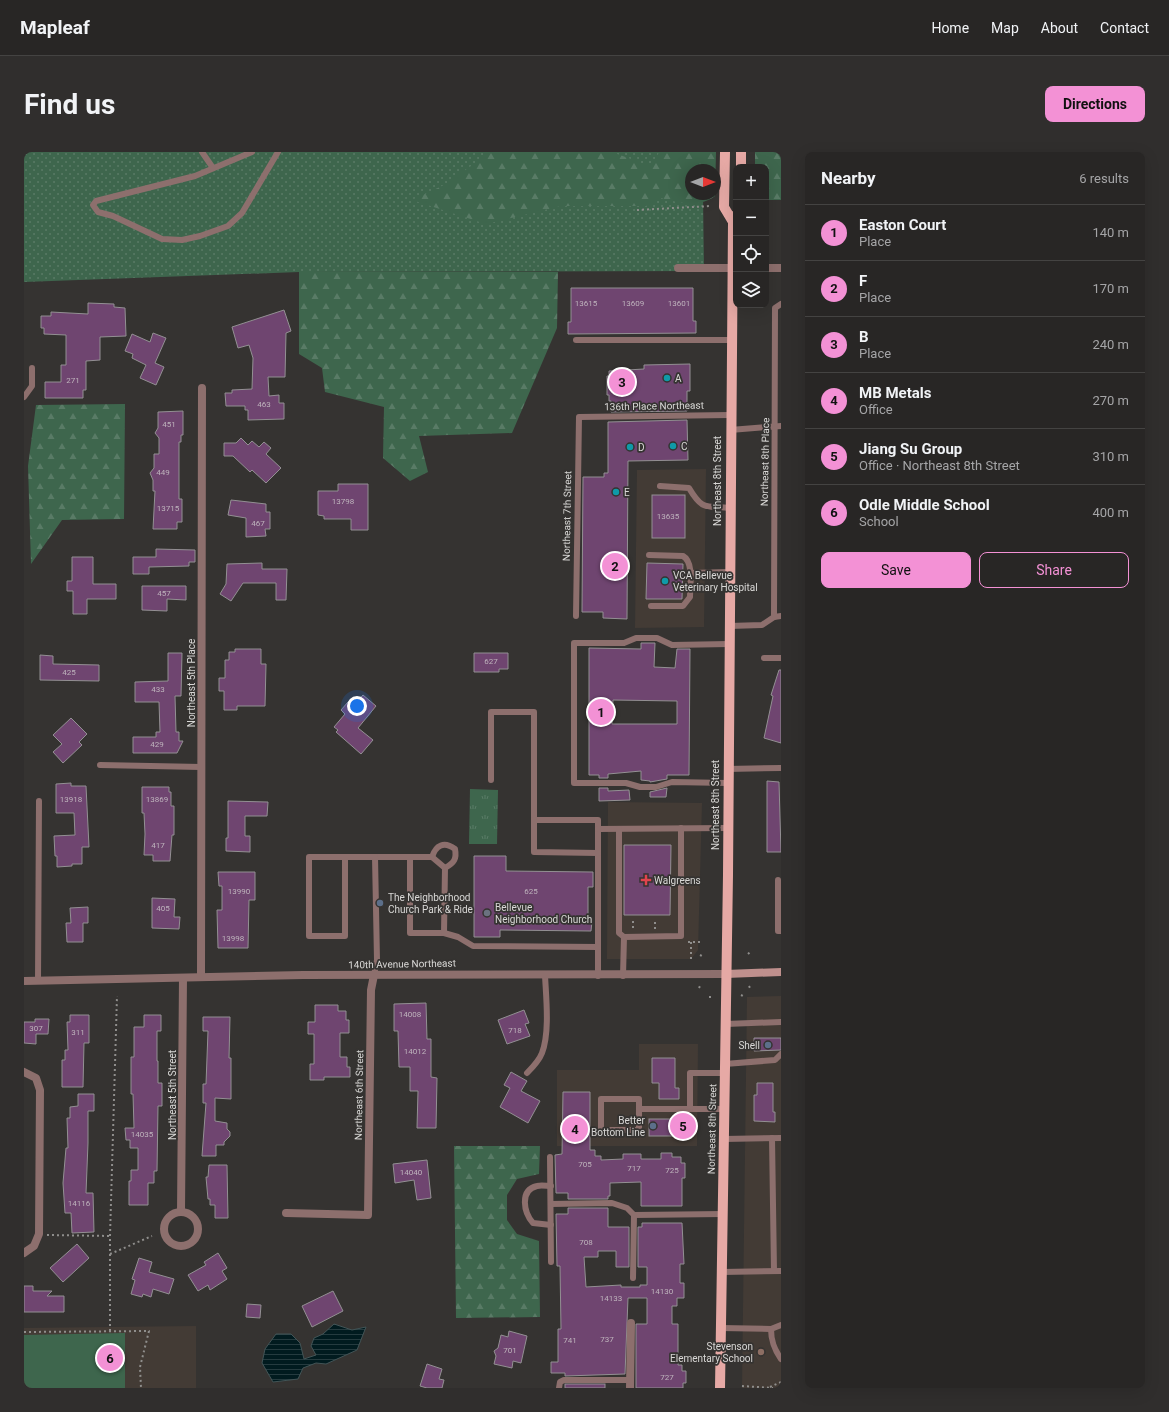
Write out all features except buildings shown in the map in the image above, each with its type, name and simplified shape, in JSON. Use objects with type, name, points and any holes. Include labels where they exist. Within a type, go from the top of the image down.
[{"type":"main road","name":"Northeast 8th Street","points":[[724,152],[724,207],[733,218]]},
{"type":"main road","points":[[741,152],[741,164]]},
{"type":"main road","name":"Northeast 8th Street","points":[[720,1388],[726,1024],[730,415],[734,272]]},
{"type":"main road","name":"140th Avenue Northeast","points":[[726,974],[781,972]]},
{"type":"street","points":[[678,268],[733,268]]},
{"type":"street","points":[[769,268],[781,268]]},
{"type":"street","name":"Northeast 5th Place","points":[[201,977],[202,388]]},
{"type":"street","name":"140th Avenue Northeast","points":[[24,981],[374,975],[623,976],[726,974]]},
{"type":"street","name":"Northeast 6th Street","points":[[286,1214],[368,1215],[371,990],[374,975]]},
{"type":"street","name":"Northeast 5th Street","points":[[181,1212],[183,978]]},
{"type":"street","points":[[24,1072],[32,1075],[40,1090],[38,1237],[30,1250],[24,1253]]},
{"type":"street","points":[[181,1212],[191,1215],[195,1219],[198,1229],[197,1234],[191,1243],[181,1246],[176,1245],[167,1239],[164,1229],[165,1224],[171,1215],[181,1212]]},
{"type":"street","points":[[630,1384],[631,1323]]},
{"type":"lane","points":[[202,152],[213,168]]},
{"type":"lane","points":[[252,152],[241,158],[195,176],[96,201],[93,205],[98,212],[113,216],[162,239],[182,240],[200,236],[228,226],[242,213],[278,152]]},
{"type":"lane","name":"Northeast 8th Place","points":[[774,617],[778,426],[775,308],[781,304]]},
{"type":"lane","points":[[576,340],[731,340]]},
{"type":"lane","points":[[24,397],[32,386],[32,368]]},
{"type":"lane","name":"136th Place Northeast","points":[[579,417],[730,415]]},
{"type":"lane","name":"Northeast 7th Street","points":[[576,616],[579,417]]},
{"type":"lane","points":[[730,430],[754,430],[778,426]]},
{"type":"lane","points":[[660,486],[689,488],[702,506],[729,508]]},
{"type":"lane","points":[[649,555],[683,556],[687,558],[690,564],[690,597],[683,606],[651,606]]},
{"type":"lane","points":[[690,573],[729,572]]},
{"type":"lane","points":[[729,626],[762,625],[774,617],[781,616]]},
{"type":"lane","points":[[727,783],[672,782],[656,787],[640,787],[626,783],[574,783],[574,643],[624,643],[636,638],[657,638],[672,645],[729,644]]},
{"type":"lane","points":[[764,658],[781,658]]},
{"type":"lane","points":[[491,780],[491,712],[534,712],[534,852],[598,852]]},
{"type":"lane","points":[[100,765],[201,767]]},
{"type":"lane","points":[[727,770],[781,768]]},
{"type":"lane","points":[[38,981],[39,801]]},
{"type":"lane","points":[[534,820],[598,820],[598,976]]},
{"type":"lane","points":[[619,828],[619,933],[624,937],[681,936],[681,828]]},
{"type":"lane","points":[[598,829],[727,828]]},
{"type":"lane","points":[[432,858],[435,850],[441,844],[449,844],[455,849],[457,856],[452,864],[445,868]]},
{"type":"lane","points":[[346,858],[346,936],[309,936],[309,857],[432,858],[445,868]]},
{"type":"lane","points":[[374,975],[377,960],[375,857]]},
{"type":"lane","points":[[410,857],[410,933],[444,933],[458,937],[472,946],[598,947]]},
{"type":"lane","points":[[444,933],[445,868]]},
{"type":"lane","points":[[778,880],[778,931],[781,931]]},
{"type":"lane","points":[[623,976],[624,937]]},
{"type":"lane","points":[[527,1073],[536,1064],[542,1054],[545,1042],[545,975]]},
{"type":"lane","points":[[726,1024],[781,1022]]},
{"type":"lane","points":[[690,1109],[690,1073],[775,1060],[781,1054]]},
{"type":"lane","points":[[601,1099],[639,1099],[639,1110],[639,1130],[601,1130],[601,1099]]},
{"type":"lane","points":[[639,1110],[724,1109]]},
{"type":"lane","points":[[722,1272],[778,1271],[774,1220],[772,1138]]},
{"type":"lane","points":[[724,1139],[781,1138]]},
{"type":"lane","points":[[550,1157],[551,1262]]},
{"type":"lane","points":[[551,1186],[536,1186],[528,1192],[525,1200],[527,1216],[533,1223],[551,1225]]},
{"type":"lane","points":[[551,1204],[620,1204],[634,1215],[723,1214]]},
{"type":"lane","points":[[633,1278],[634,1215]]},
{"type":"lane","points":[[774,1220],[781,1220]]},
{"type":"lane","points":[[721,1328],[771,1329],[781,1325]]},
{"type":"lane","points":[[771,1329],[772,1345],[781,1359]]},
{"type":"lane","points":[[559,1388],[560,1382],[564,1380],[630,1384]]},
{"type":"path","points":[[637,210],[711,206]]},
{"type":"path","points":[[633,921],[633,930]]},
{"type":"path","points":[[655,922],[656,930]]},
{"type":"path","points":[[691,960],[689,942],[701,942]]},
{"type":"path","points":[[110,1331],[110,1236],[117,996]]},
{"type":"path","points":[[38,1237],[110,1236]]},
{"type":"path","points":[[110,1254],[152,1236]]},
{"type":"path","points":[[24,1332],[149,1331],[140,1366],[141,1388]]},
{"type":"path","points":[[770,1387],[781,1382]]},
{"type":"path","points":[[742,1386],[773,1388]]},
{"type":"shaded area","points":[[706,469],[704,627],[635,628],[637,470]]},
{"type":"shaded area","points":[[608,802],[702,803],[698,950],[691,959],[607,959]]},
{"type":"shaded area","points":[[781,996],[781,1388],[742,1388],[747,997]]},
{"type":"shaded area","points":[[639,1044],[698,1044],[697,1146],[557,1146],[557,1070],[639,1070]]},
{"type":"shaded area","points":[[196,1326],[196,1388],[24,1388],[24,1328]]},
{"type":"green space","points":[[24,152],[704,152],[695,164],[685,164],[685,200],[703,200],[704,271],[299,272],[24,282]]},
{"type":"green space","points":[[491,152],[612,152],[652,167],[659,152],[716,152],[716,164],[685,164],[685,200],[709,200],[696,203],[682,203],[661,198],[646,206],[561,206],[486,224],[412,200],[444,185]]},
{"type":"green space","points":[[755,152],[781,152],[781,200],[769,200],[769,164],[755,164]]},
{"type":"green space","points":[[299,272],[558,272],[557,328],[512,433],[419,436],[428,472],[410,481],[383,458],[384,407],[325,392],[322,368],[299,354]]},
{"type":"green space","points":[[125,404],[124,519],[62,520],[31,564],[28,466],[36,405]]},
{"type":"green space","points":[[470,789],[498,790],[497,844],[469,844]]},
{"type":"green space","points":[[454,1146],[540,1146],[539,1174],[517,1179],[507,1195],[507,1220],[517,1234],[539,1241],[540,1317],[456,1318]]},
{"type":"green space","points":[[125,1333],[125,1388],[24,1388],[24,1335]]},
{"type":"water","points":[[334,1324],[352,1330],[366,1327],[357,1350],[326,1364],[316,1363],[303,1368],[298,1379],[273,1382],[262,1363],[265,1349],[276,1334],[291,1334],[300,1343],[304,1359],[316,1355],[311,1346],[314,1338],[323,1334]]},
{"type":"place","name":"A","points":[[667,378]]},
{"type":"place","name":"B","points":[[622,382]]},
{"type":"place","name":"C","points":[[673,446]]},
{"type":"place","name":"D","points":[[630,447]]},
{"type":"place","name":"E","points":[[616,492]]},
{"type":"place","name":"F","points":[[615,566]]},
{"type":"place","name":"VCA Bellevue Veterinary Hospital","points":[[665,581]]},
{"type":"place","name":"Easton Court","points":[[601,712]]},
{"type":"place","name":"Walgreens","points":[[646,880]]},
{"type":"place","name":"The Neighborhood Church Park & Ride","points":[[380,903]]},
{"type":"place","name":"Bellevue Neighborhood Church","points":[[487,913]]},
{"type":"place","name":"Shell","points":[[768,1045]]},
{"type":"place","name":"Better Bottom Line","points":[[653,1126]]},
{"type":"place","name":"Jiang Su Group","points":[[683,1126]]},
{"type":"place","name":"MB Metals","points":[[575,1129]]},
{"type":"place","name":"Stevenson Elementary School","points":[[761,1352]]},
{"type":"place","name":"Odle Middle School","points":[[110,1358]]}]
